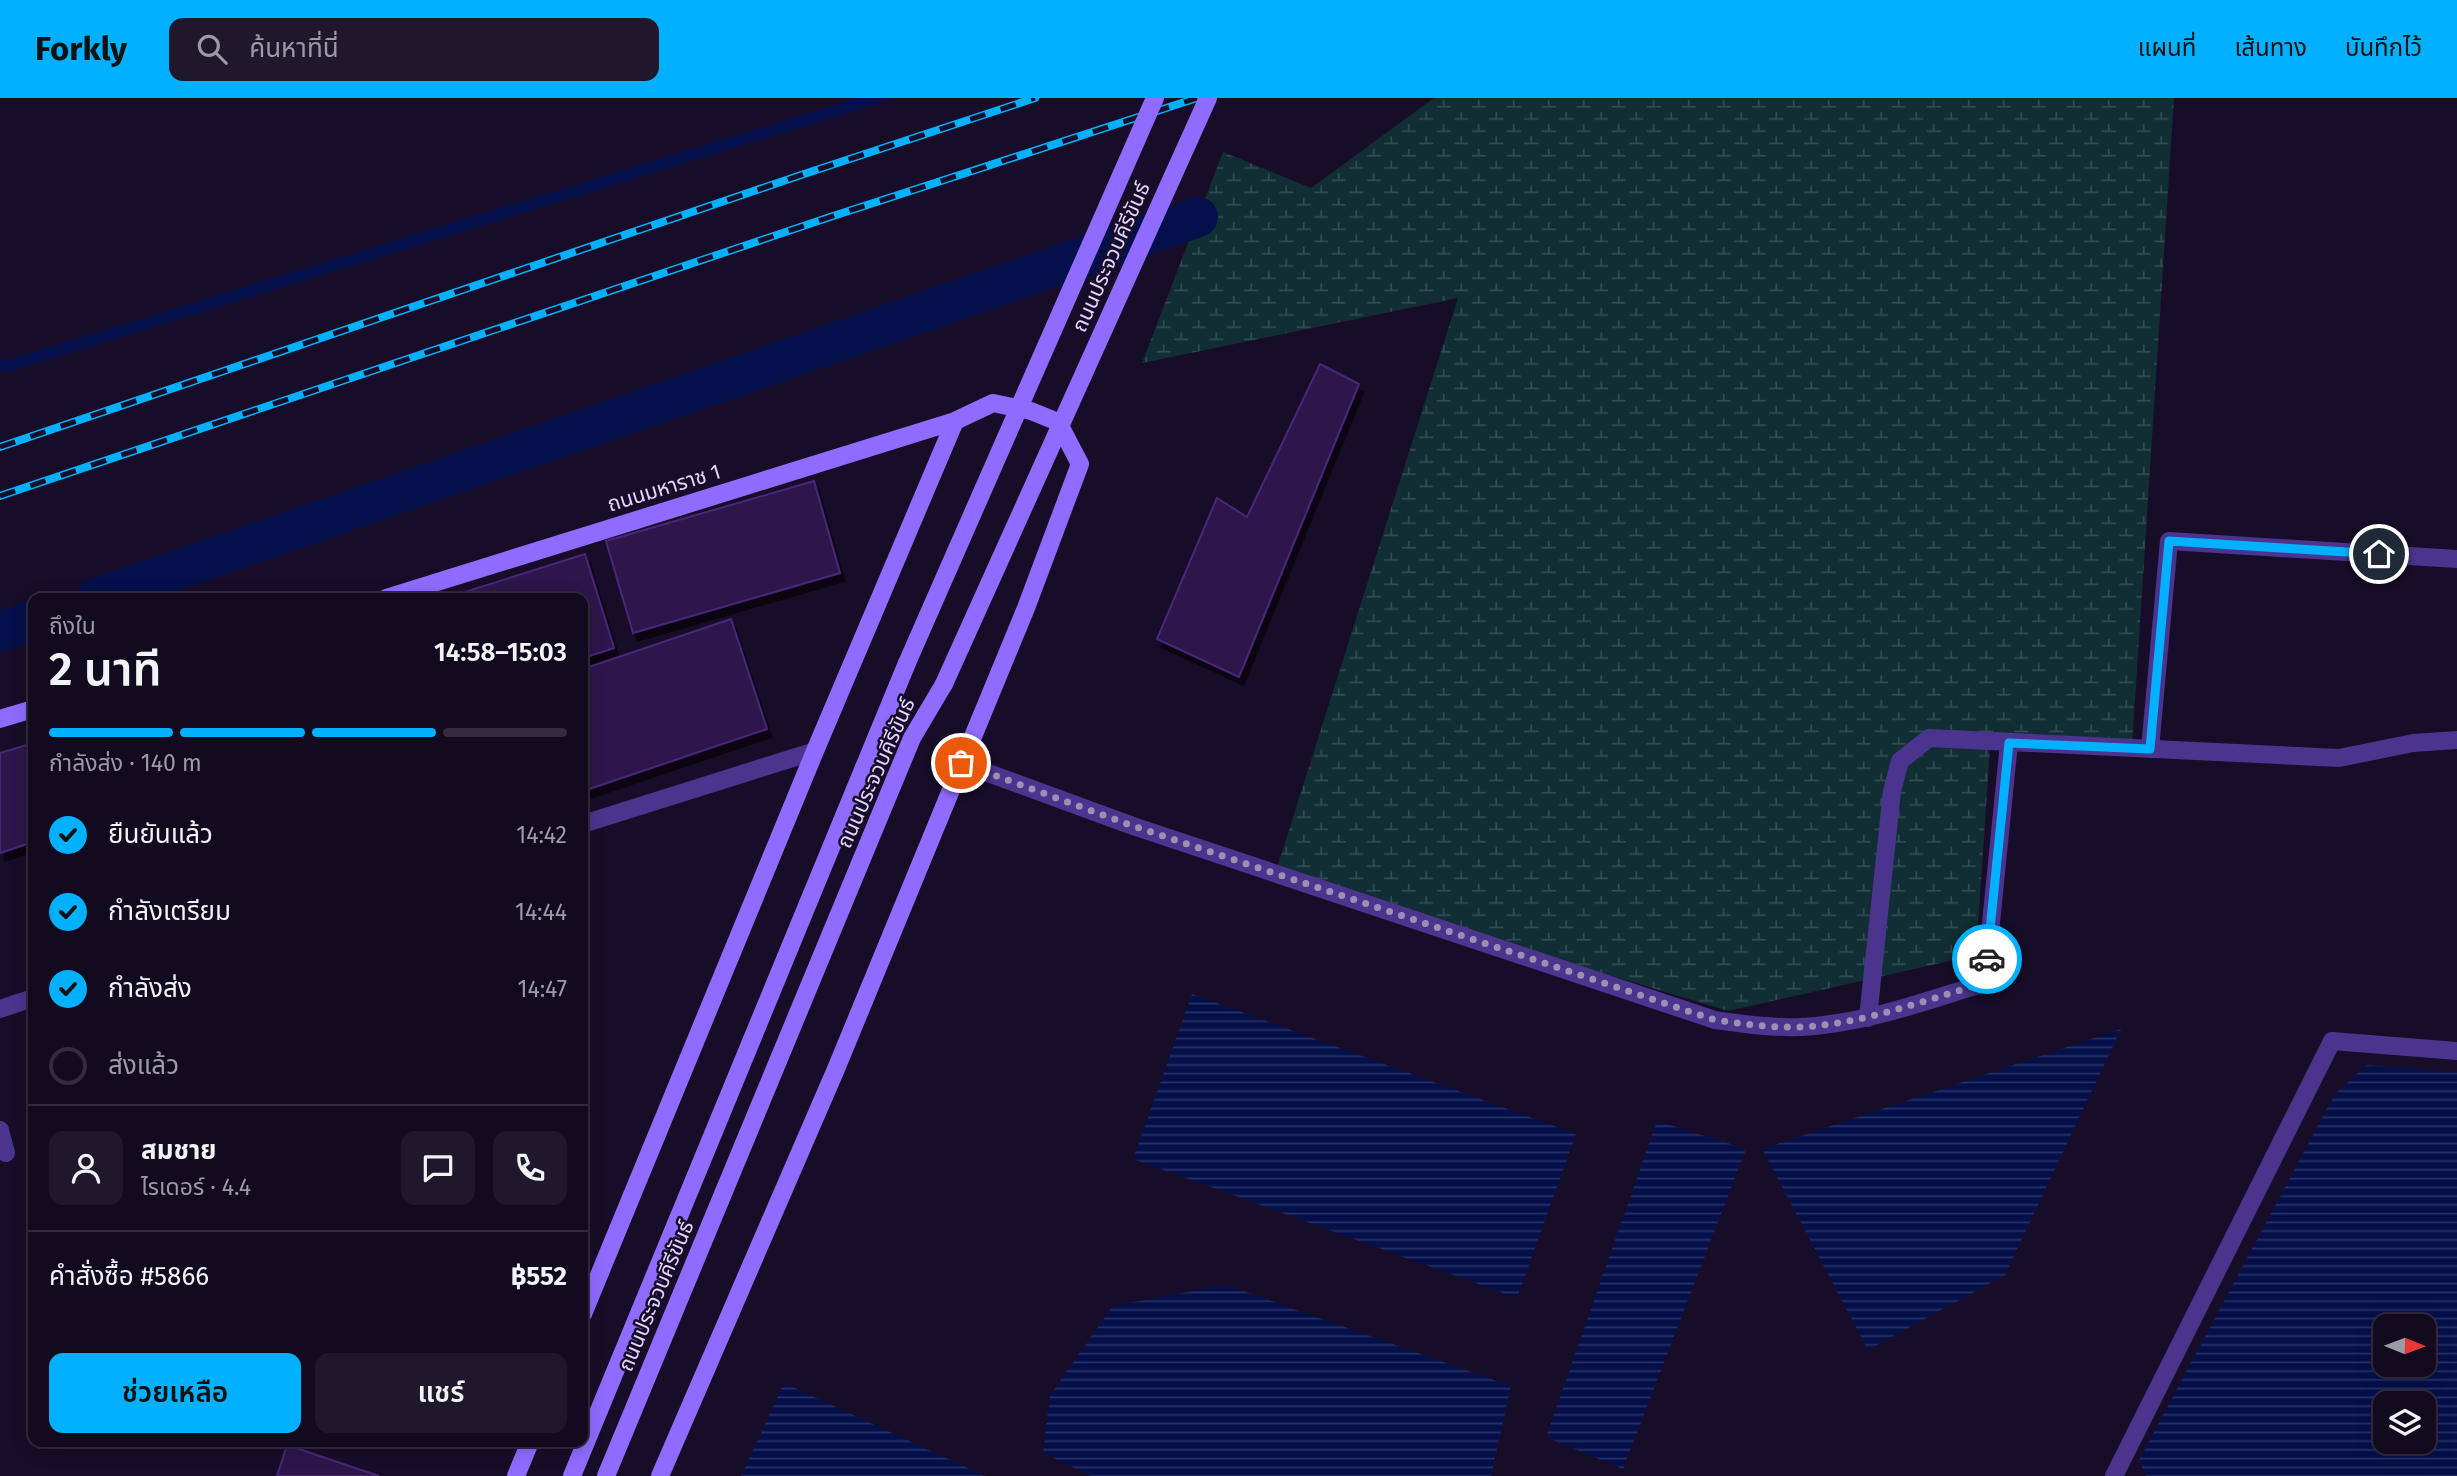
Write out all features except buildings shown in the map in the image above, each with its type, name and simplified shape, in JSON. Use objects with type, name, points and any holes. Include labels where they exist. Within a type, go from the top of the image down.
[{"type":"main road","name":"ถนนประจวบคีรีขันธ์","points":[[588,1437],[907,663],[1155,98]]},
{"type":"main road","name":"ถนนประจวบคีรีขันธ์","points":[[606,1476],[912,738],[944,684],[1208,98]]},
{"type":"main road","name":"ถนนมหาราช 1","points":[[402,593],[955,421],[993,403],[1031,411],[1058,422],[1080,464],[1026,608],[836,1069],[660,1476]]},
{"type":"main road","points":[[588,1302],[815,751],[955,421]]},
{"type":"main road","points":[[0,719],[28,711]]},
{"type":"main road","points":[[516,1476],[528,1447]]},
{"type":"main road","name":"ถนนประจวบคีรีขันธ์","points":[[572,1476],[584,1447]]},
{"type":"street","points":[[2150,749],[2169,541],[2457,559]]},
{"type":"street","points":[[1868,1018],[1892,791],[1900,761],[1928,737],[2339,758],[2413,743],[2457,740]]},
{"type":"street","points":[[961,763],[1133,826],[1715,1020],[1759,1026],[1801,1027],[1868,1018],[1985,983],[2009,743]]},
{"type":"street","points":[[588,822],[815,751]]},
{"type":"street","points":[[0,1009],[28,1000]]},
{"type":"street","points":[[2114,1476],[2332,1041],[2457,1051]]},
{"type":"street","points":[[0,1130],[6,1153]]},
{"type":"green space","points":[[1434,98],[2174,98],[2132,747],[1990,748],[1976,955],[1728,1011],[1275,874],[1458,298],[1142,363],[1223,152],[1311,188]]},
{"type":"shaded area","points":[[1192,994],[1576,1134],[1517,1298],[1133,1159]]},
{"type":"shaded area","points":[[2121,1029],[2005,1275],[1868,1350],[1762,1149]]},
{"type":"shaded area","points":[[2367,1065],[2457,1072],[2457,1476],[2146,1476],[2139,1460],[2335,1094]]},
{"type":"shaded area","points":[[1657,1121],[1746,1149],[1623,1469],[1546,1437]]},
{"type":"shaded area","points":[[1226,1285],[1511,1386],[1491,1476],[1091,1476],[1043,1453],[1050,1395],[1113,1306]]},
{"type":"shaded area","points":[[784,1383],[985,1476],[741,1476]]},
{"type":"waterway","points":[[0,366],[11,365],[877,98]]},
{"type":"waterway","points":[[110,593],[1198,217]]},
{"type":"waterway","points":[[0,632],[28,622]]},
{"type":"railway","points":[[0,447],[1035,98]]},
{"type":"railway","points":[[0,496],[827,218],[1197,98]]},
{"type":"way so far","points":[[961,763],[1133,826],[1715,1020],[1759,1026],[1801,1027],[1868,1018],[1985,983],[1987,959]]},
{"type":"route","points":[[1987,959],[2009,743],[2150,749],[2169,541],[2379,554]]}]
